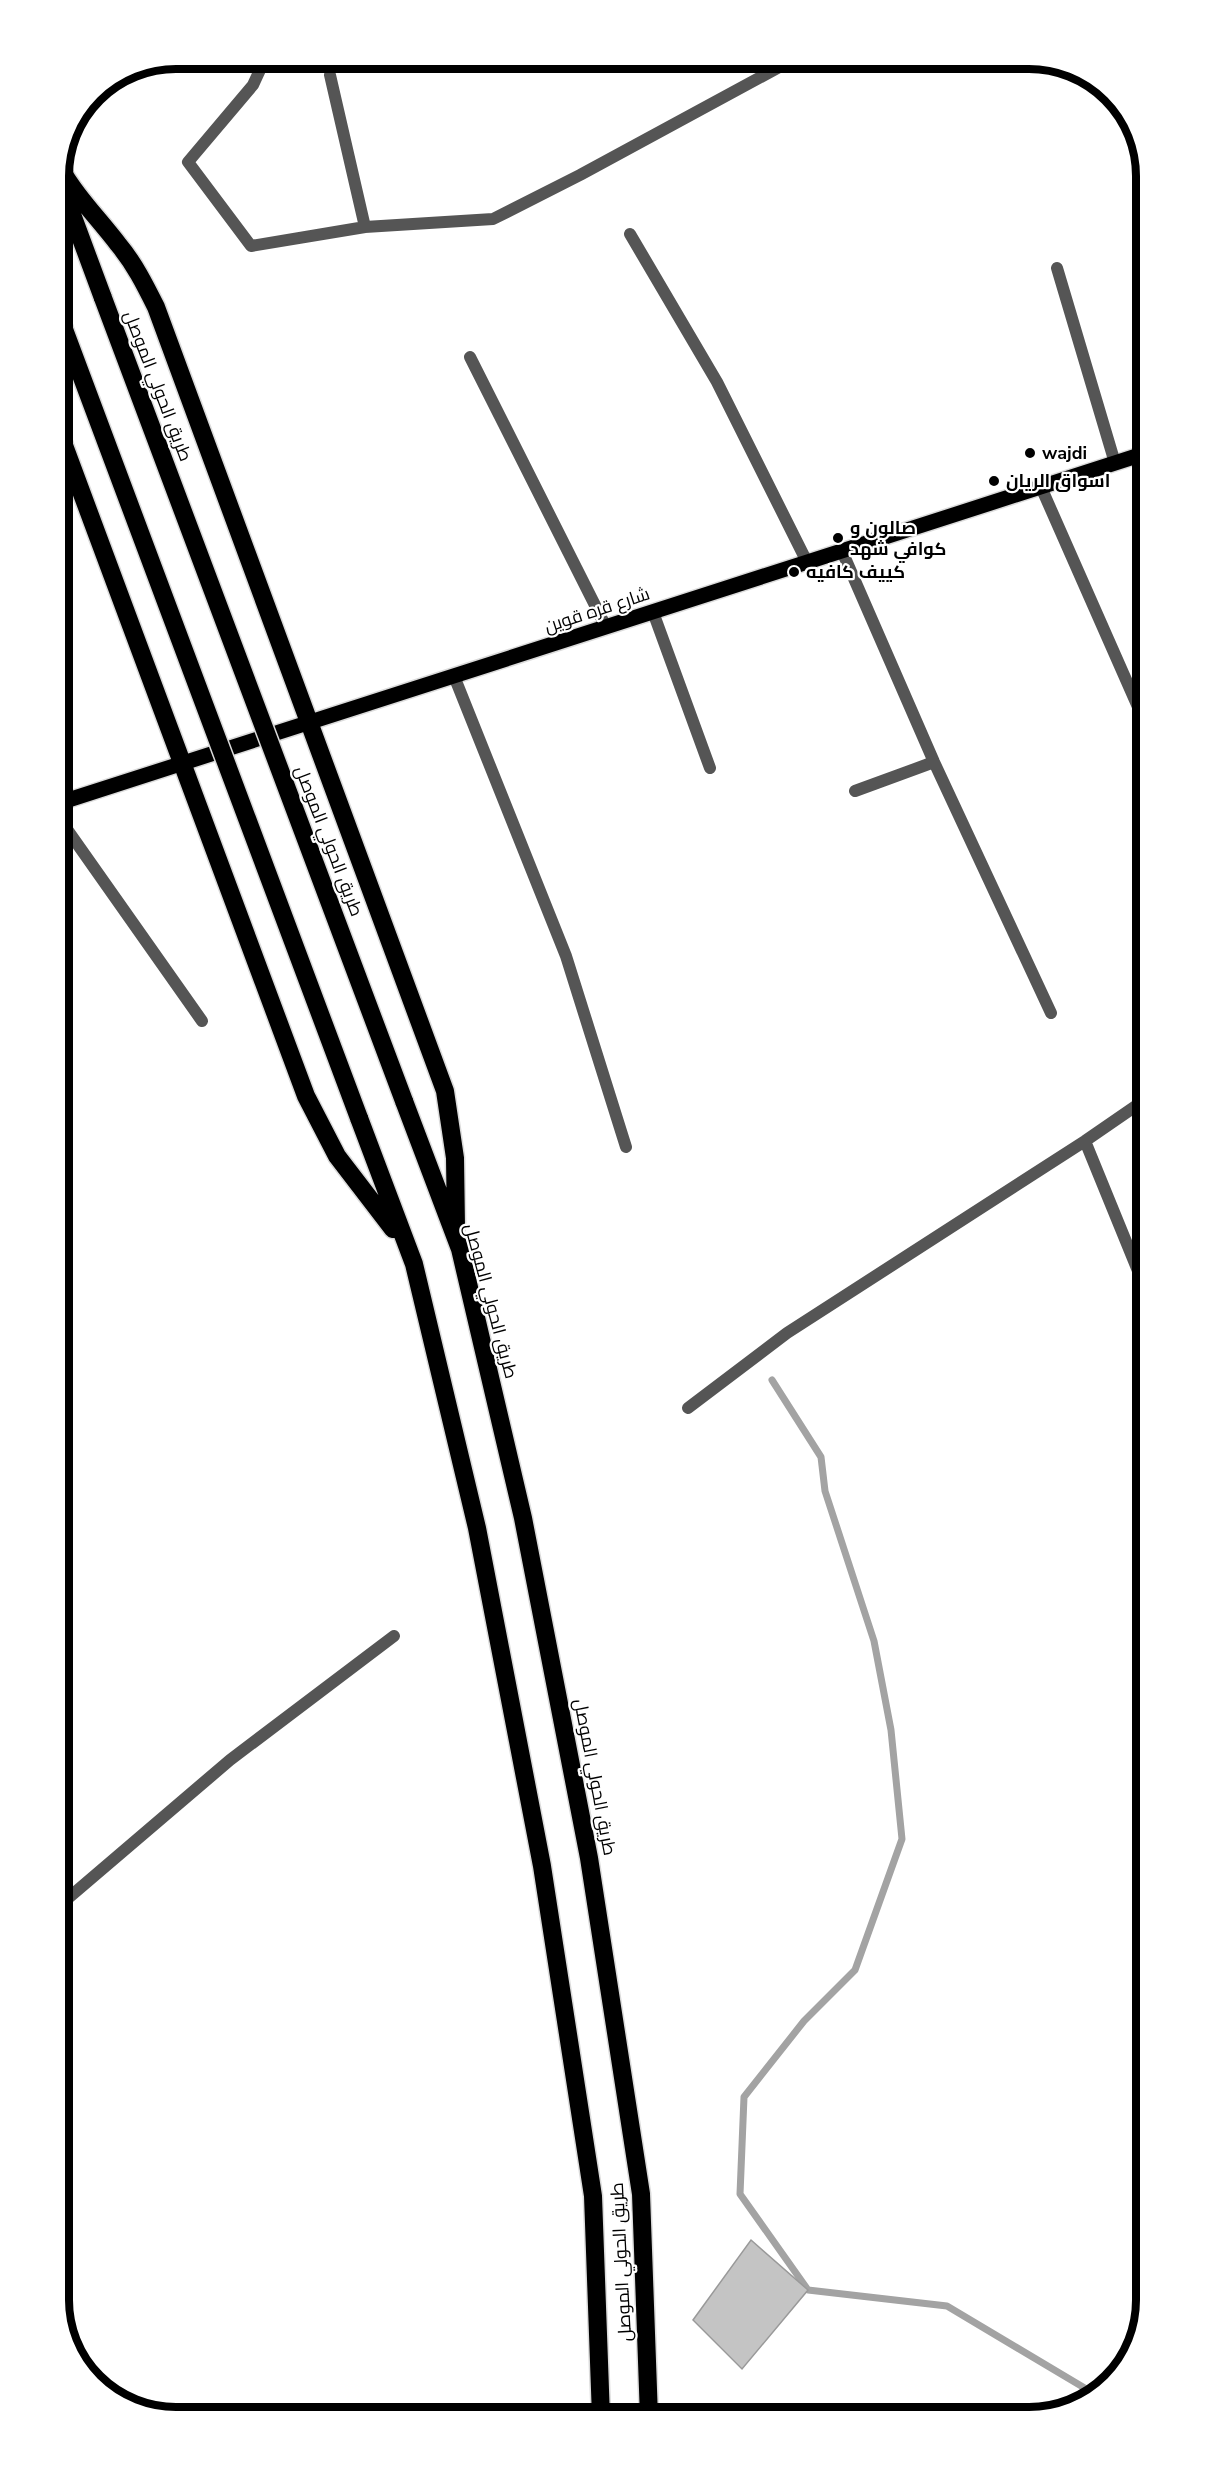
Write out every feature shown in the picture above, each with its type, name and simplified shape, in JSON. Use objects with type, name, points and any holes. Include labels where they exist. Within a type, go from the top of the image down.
[{"type":"highway","points":[[69,182],[139,273],[156,307],[446,1091],[455,1158],[456,1225],[460,1250]]},
{"type":"highway","name":"طريق الحولي الموصل","points":[[69,206],[460,1250],[523,1518],[590,1858],[641,2194],[649,2407]]},
{"type":"highway","name":"طريق الحولي الموصل","points":[[69,343],[414,1264],[477,1528],[542,1866],[593,2196],[601,2407]]},
{"type":"highway","points":[[69,459],[306,1096],[338,1156],[398,1235],[414,1264]]},
{"type":"main road","name":"شارع قره قوين","points":[[69,800],[1136,456]]},
{"type":"street","points":[[260,69],[253,85],[188,162],[251,246],[364,227],[493,219],[580,175],[776,69]]},
{"type":"street","points":[[330,75],[364,227]]},
{"type":"street","points":[[630,234],[717,382],[807,562]]},
{"type":"street","points":[[1057,268],[1115,463]]},
{"type":"street","points":[[470,357],[606,627]]},
{"type":"street","points":[[1041,487],[1136,702]]},
{"type":"street","points":[[842,551],[934,762],[1051,1013]]},
{"type":"street","points":[[653,612],[710,768]]},
{"type":"street","points":[[454,676],[566,956],[626,1147]]},
{"type":"street","points":[[855,791],[934,762]]},
{"type":"street","points":[[69,832],[202,1021]]},
{"type":"street","points":[[688,1408],[787,1333],[1085,1141],[1136,1105]]},
{"type":"street","points":[[1085,1141],[1136,1266]]},
{"type":"street","points":[[69,1897],[230,1760],[394,1636]]},
{"type":"building","points":[[751,2240],[808,2290],[742,2369],[693,2320]]},
{"type":"waterway","points":[[772,1380],[821,1457],[825,1491],[874,1641],[891,1730],[902,1839],[855,1970],[804,2021],[744,2097],[740,2194],[808,2290],[947,2306],[1088,2390]]},
{"type":"place","name":"wajdi","points":[[1030,453]]},
{"type":"place","name":"اسواق الريان","points":[[994,481]]},
{"type":"place","name":"صالون و كوافي شهد","points":[[838,538]]},
{"type":"place","name":"كييف كافيه","points":[[794,572]]}]
